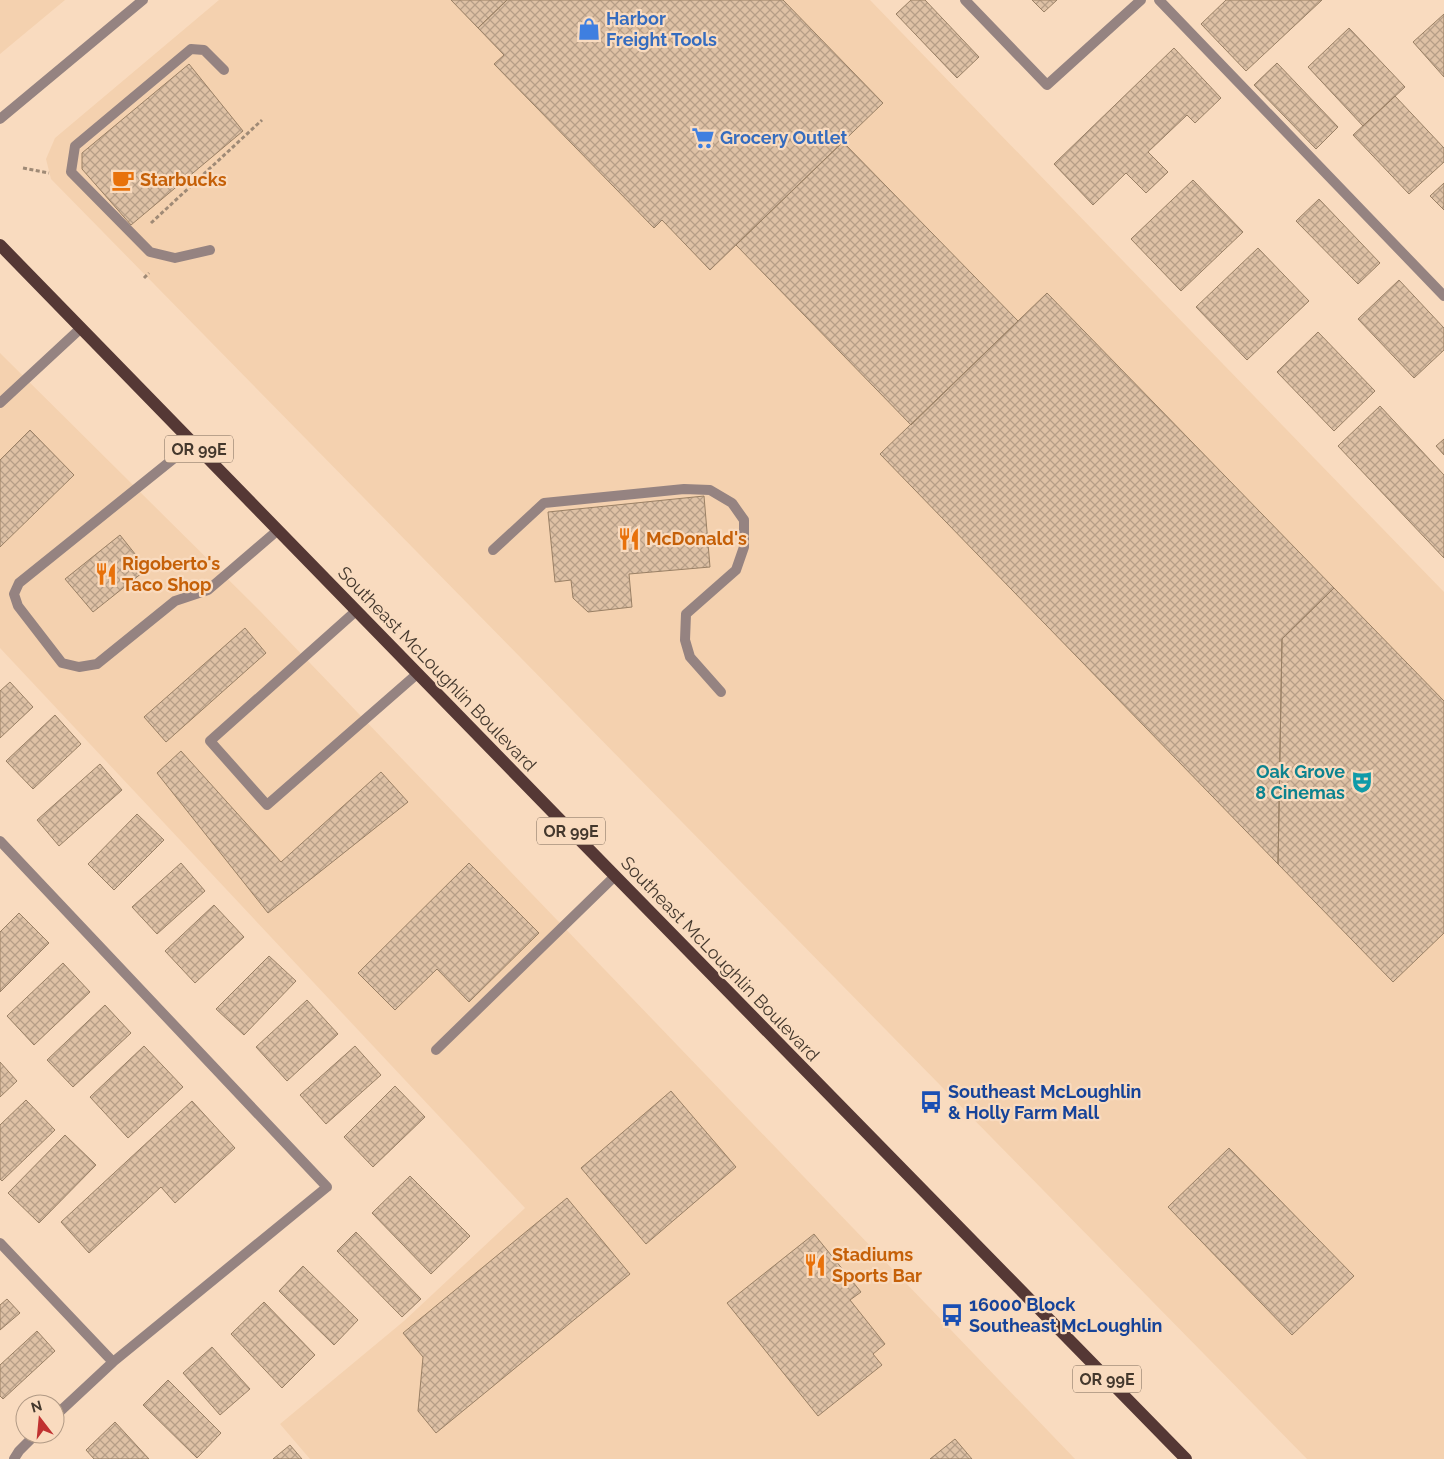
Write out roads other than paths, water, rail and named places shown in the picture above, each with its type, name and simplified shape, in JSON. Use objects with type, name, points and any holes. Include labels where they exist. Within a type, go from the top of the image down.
[{"type":"main road","name":"Southeast McLoughlin Boulevard","points":[[0,244],[356,611],[1186,1459]]},
{"type":"street","points":[[0,119],[143,0]]},
{"type":"street","points":[[965,0],[1047,85],[1141,0]]},
{"type":"street","points":[[1159,0],[1444,296]]},
{"type":"street","points":[[210,250],[175,258],[150,252],[71,172],[75,146],[191,49],[204,50],[224,70]]},
{"type":"street","points":[[0,403],[81,328]]},
{"type":"street","points":[[193,443],[19,584],[14,594],[18,606],[62,663],[79,667],[97,664],[175,601],[208,590],[278,530]]},
{"type":"street","points":[[493,550],[544,503],[684,489],[710,490],[732,503],[744,520],[744,548],[736,570],[686,614],[685,640],[690,657],[721,692]]},
{"type":"street","points":[[356,611],[210,741],[267,804],[418,674]]},
{"type":"street","points":[[0,841],[326,1187],[113,1362],[65,1407]]},
{"type":"street","points":[[436,1050],[615,876]]},
{"type":"street","points":[[0,1243],[113,1362]]},
{"type":"street","points":[[14,1459],[18,1451],[25,1444]]},
{"type":"place","name":"Harbor Freight Tools","points":[[589,29]]},
{"type":"place","name":"Grocery Outlet","points":[[703,138]]},
{"type":"place","name":"Starbucks","points":[[123,180]]},
{"type":"place","name":"McDonald's","points":[[629,539]]},
{"type":"place","name":"Rigoberto's Taco Shop","points":[[106,574]]},
{"type":"place","name":"Oak Grove 8 Cinemas","points":[[1362,782]]},
{"type":"place","name":"Southeast McLoughlin & Holly Farm Mall","points":[[931,1102]]},
{"type":"place","name":"Stadiums Sports Bar","points":[[815,1265]]},
{"type":"place","name":"16000 Block Southeast McLoughlin","points":[[952,1315]]}]
